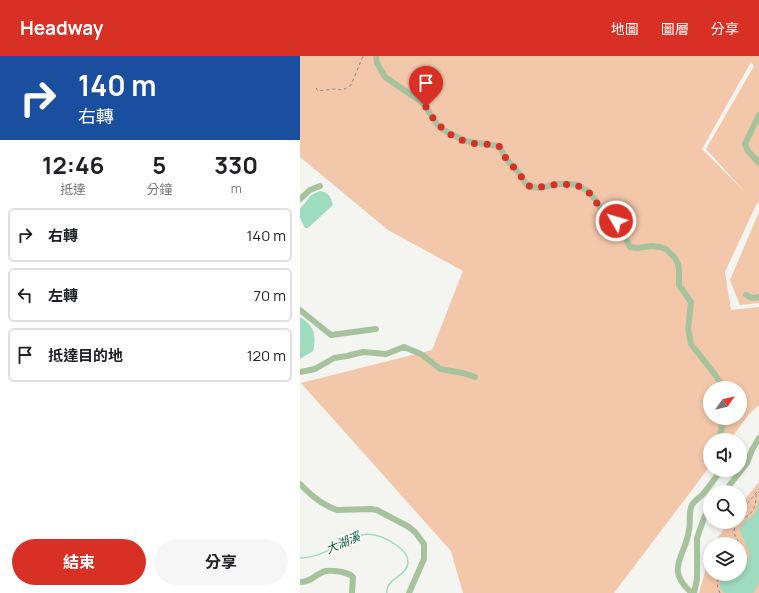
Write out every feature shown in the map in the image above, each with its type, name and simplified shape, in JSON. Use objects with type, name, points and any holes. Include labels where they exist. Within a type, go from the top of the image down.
[{"type":"street","points":[[376,56],[377,63],[385,77],[423,103],[442,129],[464,141],[499,146],[507,160],[530,187],[540,188],[558,184],[577,185],[586,190],[596,200],[605,216],[619,224],[630,247],[660,247],[672,254],[678,264],[679,285],[691,302],[688,329],[691,344],[719,381]]},
{"type":"street","points":[[759,115],[745,144],[748,151],[759,163]]},
{"type":"street","points":[[300,199],[310,190],[320,186]]},
{"type":"street","points":[[746,295],[752,298],[759,297]]},
{"type":"street","points":[[300,310],[331,334],[376,329]]},
{"type":"street","points":[[300,372],[315,369],[334,358],[363,352],[386,354],[404,347],[421,354],[440,370],[462,373],[475,377]]},
{"type":"street","points":[[730,485],[747,463],[759,438]]},
{"type":"street","points":[[703,521],[697,538],[697,579],[693,593],[683,584],[677,572],[677,564],[687,540],[691,507],[716,477]]},
{"type":"street","points":[[300,484],[318,501],[332,509],[377,510],[409,526],[416,532],[424,544],[424,559],[408,593]]},
{"type":"street","points":[[300,582],[308,581],[324,571],[344,572],[353,577],[352,593]]},
{"type":"path","points":[[316,88],[318,91],[346,89],[352,84],[363,56]]},
{"type":"path","points":[[747,504],[759,489]]},
{"type":"path","points":[[747,516],[752,513],[756,505],[756,492]]},
{"type":"path","points":[[717,581],[717,588],[720,593]]},
{"type":"shaded area","points":[[300,56],[759,56],[759,204],[757,203],[725,272],[731,310],[759,307],[759,405],[747,417],[747,381],[703,381],[703,425],[741,425],[735,433],[703,433],[703,475],[614,593],[463,593],[451,551],[301,383],[432,350],[463,271],[388,230],[300,157]],"holes":[[[751,62],[754,66],[706,149],[745,192],[702,149]]]},
{"type":"shaded area","points":[[320,191],[329,195],[333,205],[308,228],[305,228],[300,218],[300,208],[311,195]]},
{"type":"shaded area","points":[[759,212],[759,303],[740,305],[730,280]]},
{"type":"shaded area","points":[[300,317],[311,327],[315,340],[313,351],[300,359]]},
{"type":"shaded area","points":[[759,482],[759,593],[699,593],[703,578],[703,581],[747,581],[747,537],[718,537],[724,529],[747,529],[747,497]]},
{"type":"shaded area","points":[[759,501],[759,583],[753,593],[724,593],[720,588],[720,581],[747,581],[747,561],[750,554],[747,547],[747,537],[743,537],[740,531],[740,529],[747,529],[747,520],[755,513]]},
{"type":"waterway","name":"大湖溪","points":[[300,558],[314,556],[358,536],[369,534],[382,537],[402,550],[406,554],[408,562],[404,571],[389,584],[387,593]]},
{"type":"route","points":[[426,107],[437,124],[456,138],[478,144],[495,145],[502,148],[504,156],[518,172],[523,182],[530,187],[540,188],[558,184],[577,185],[591,194],[605,216],[616,221]]}]
